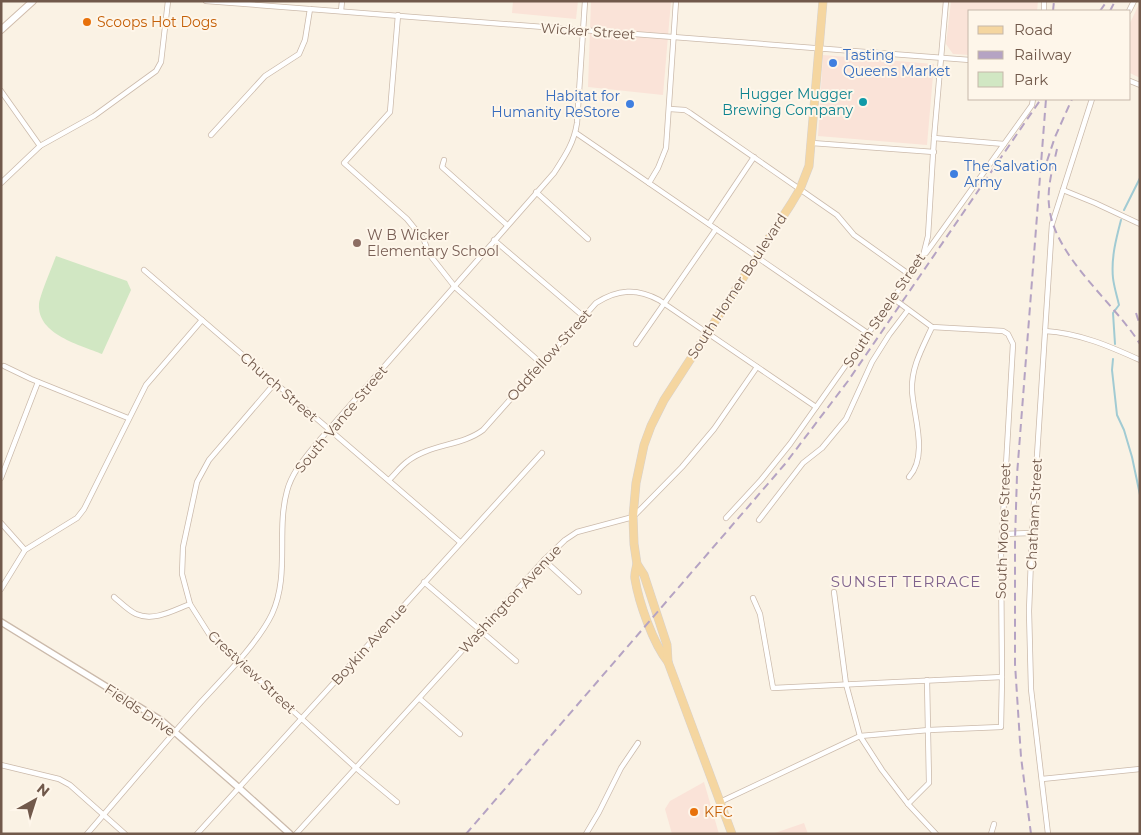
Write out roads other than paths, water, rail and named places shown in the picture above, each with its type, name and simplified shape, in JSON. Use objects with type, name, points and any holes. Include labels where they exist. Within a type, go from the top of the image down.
[{"type":"main road","points":[[1,30],[33,1]]},
{"type":"main road","name":"South Horner Boulevard","points":[[732,834],[668,662],[659,650],[642,604],[634,577],[637,564],[633,517],[639,467],[651,426],[672,385],[800,189],[809,166],[823,1]]},
{"type":"street","points":[[1,184],[40,146],[94,116],[156,70],[160,62],[168,1]]},
{"type":"street","name":"Wicker Street","points":[[206,1],[968,60]]},
{"type":"street","points":[[341,11],[342,1]]},
{"type":"street","name":"South Vance Street","points":[[87,834],[264,629],[278,601],[282,583],[284,508],[287,491],[296,469],[328,430],[554,173],[568,152],[576,133],[585,1]]},
{"type":"street","points":[[649,183],[658,168],[666,148],[676,1]]},
{"type":"street","name":"South Steele Street","points":[[726,518],[761,480],[790,444],[923,256],[928,236],[934,138],[946,1]]},
{"type":"street","points":[[211,135],[265,76],[299,54],[305,40],[310,9]]},
{"type":"street","points":[[398,16],[390,112],[344,162],[407,219],[424,240],[429,254],[455,287],[542,364]]},
{"type":"street","points":[[1,91],[40,146]]},
{"type":"street","points":[[923,256],[1032,105],[1033,100]]},
{"type":"street","name":"Chatham Street","points":[[1048,834],[1031,689],[1029,611],[1032,533],[1050,238],[1055,213],[1092,100]]},
{"type":"street","points":[[670,109],[685,110],[754,156],[837,216],[854,235],[910,276]]},
{"type":"street","points":[[576,133],[869,334]]},
{"type":"street","points":[[934,138],[1004,144]]},
{"type":"street","points":[[812,142],[934,152]]},
{"type":"street","points":[[709,224],[754,156]]},
{"type":"street","points":[[444,160],[442,167],[507,225]]},
{"type":"street","points":[[536,192],[588,239]]},
{"type":"street","points":[[1062,192],[1095,203],[1140,224]]},
{"type":"street","points":[[636,344],[716,229]]},
{"type":"street","points":[[494,240],[583,316]]},
{"type":"street","name":"Church Street","points":[[144,270],[460,542]]},
{"type":"street","name":"Oddfellow Street","points":[[389,480],[409,460],[431,450],[475,436],[488,424],[596,303],[606,296],[625,291],[650,294],[816,407]]},
{"type":"street","points":[[894,299],[932,327],[916,363],[913,377],[912,390],[918,434],[917,463],[914,472],[909,477]]},
{"type":"street","points":[[759,520],[803,463],[822,448],[846,419],[872,362],[908,310]]},
{"type":"street","points":[[1,589],[25,550],[77,518],[84,509],[146,385],[202,320]]},
{"type":"street","name":"South Moore Street","points":[[929,730],[1001,727],[1002,534],[1013,344],[1010,336],[1003,331],[932,327]]},
{"type":"street","points":[[1045,331],[1064,332],[1085,338],[1140,360]]},
{"type":"street","points":[[4,366],[38,382],[128,418]]},
{"type":"street","points":[[633,517],[682,467],[714,429],[757,367]]},
{"type":"street","points":[[1,478],[38,382]]},
{"type":"street","name":"Crestview Street","points":[[275,383],[209,460],[197,482],[183,547],[182,574],[186,593],[190,604],[209,634],[224,650],[356,768],[397,802]]},
{"type":"street","name":"Boykin Avenue","points":[[197,834],[460,542],[542,454]]},
{"type":"street","name":"Washington Avenue","points":[[296,834],[544,560],[565,540],[577,532],[633,517]]},
{"type":"street","points":[[1,523],[25,550]]},
{"type":"street","points":[[1002,534],[1032,533]]},
{"type":"street","points":[[544,560],[579,592]]},
{"type":"street","points":[[424,582],[516,661]]},
{"type":"street","points":[[834,592],[846,684],[860,736],[882,770],[908,804],[936,834]]},
{"type":"street","points":[[114,598],[137,614],[149,617],[159,616],[190,604]]},
{"type":"street","points":[[753,598],[760,614],[772,688],[1002,677]]},
{"type":"street","name":"Fields Drive","points":[[1,622],[141,708],[174,732],[290,834]]},
{"type":"street","points":[[908,804],[929,783],[927,680]]},
{"type":"street","points":[[420,699],[460,734]]},
{"type":"street","points":[[720,802],[860,736],[929,730]]},
{"type":"street","points":[[586,834],[620,768],[638,743]]},
{"type":"street","points":[[1,765],[59,779],[70,786],[125,834]]},
{"type":"street","points":[[1042,779],[1140,769]]},
{"type":"street","points":[[991,834],[994,824]]},
{"type":"waterway","points":[[1124,210],[1140,178]]},
{"type":"waterway","points":[[1115,344],[1113,313],[1119,305],[1113,281],[1113,256],[1121,220]]},
{"type":"waterway","points":[[1113,359],[1112,370],[1117,415],[1124,430],[1132,457],[1140,495]]},
{"type":"railway","points":[[1053,10],[1054,1]]},
{"type":"railway","points":[[1101,10],[1107,1]]},
{"type":"railway","points":[[1110,10],[1115,1]]},
{"type":"railway","points":[[466,834],[785,464],[848,381],[1040,100]]},
{"type":"railway","points":[[1031,834],[1021,757],[1015,664],[1015,540],[1017,475],[1046,100]]},
{"type":"railway","points":[[1047,161],[1055,137],[1072,100]]},
{"type":"railway","points":[[1057,149],[1049,191],[1049,205],[1053,224],[1072,260],[1129,328],[1140,344]]},
{"type":"railway","points":[[1136,313],[1140,325]]},
{"type":"place","name":"Scoops Hot Dogs","points":[[87,22]]},
{"type":"place","name":"Tasting Queens Market","points":[[833,63]]},
{"type":"place","name":"Hugger Mugger Brewing Company","points":[[863,102]]},
{"type":"place","name":"Habitat for Humanity ReStore","points":[[630,104]]},
{"type":"place","name":"The Salvation Army","points":[[954,174]]},
{"type":"place","name":"W B Wicker Elementary School","points":[[357,243]]},
{"type":"place","name":"KFC","points":[[694,812]]},
{"type":"district","name":"SUNSET TERRACE","points":[[906,582]]}]
